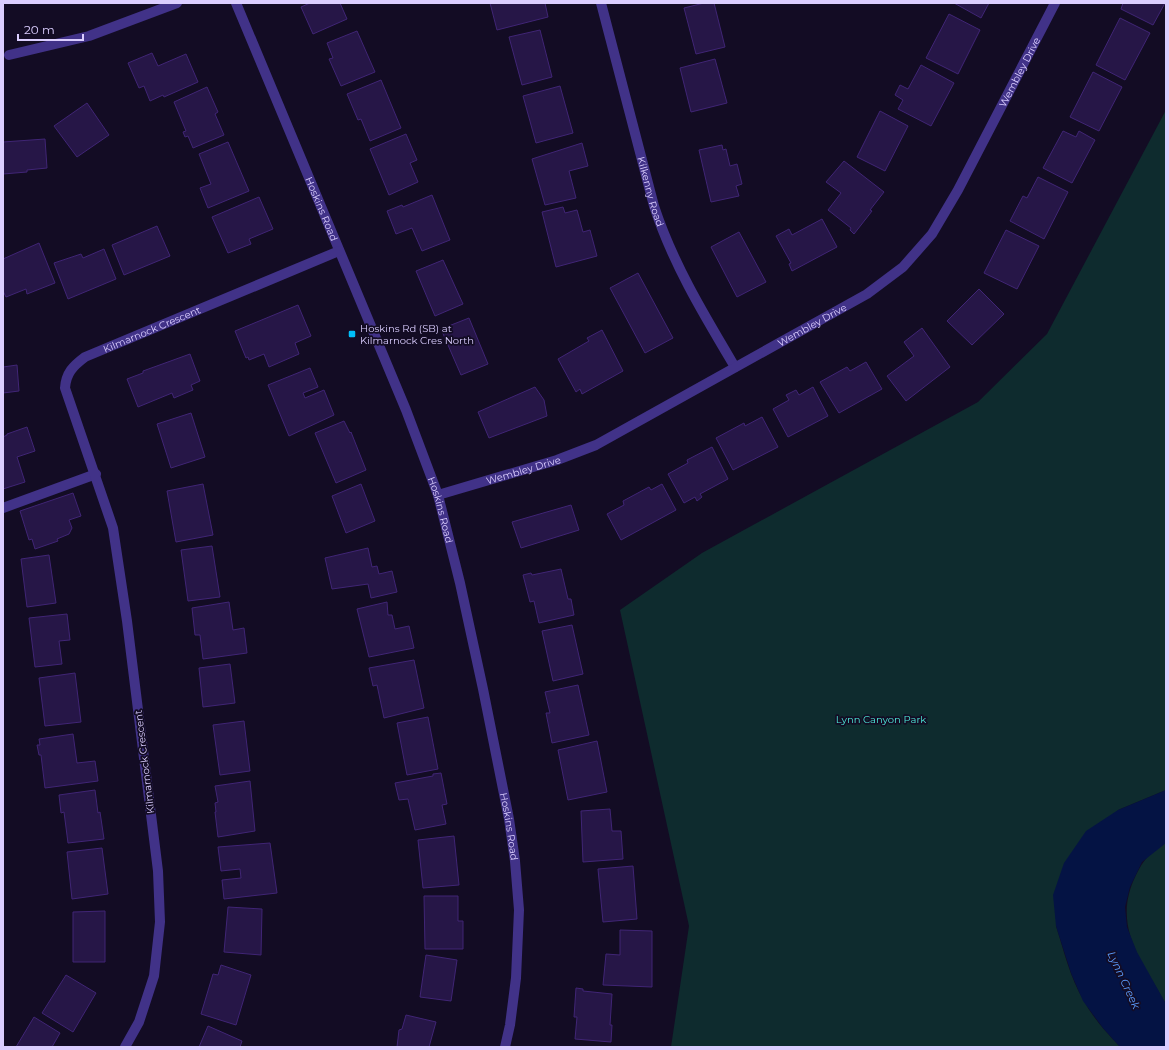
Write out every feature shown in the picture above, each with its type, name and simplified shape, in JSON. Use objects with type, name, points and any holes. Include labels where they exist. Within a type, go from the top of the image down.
[{"type":"street","points":[[9,55],[89,36],[177,3]]},
{"type":"street","name":"Hoskins Road","points":[[236,3],[406,410],[438,494],[460,583],[483,689],[509,819],[515,861],[519,910],[516,978],[510,1025],[505,1047]]},
{"type":"street","name":"Kilkenny Road","points":[[601,3],[654,206],[664,238],[701,310],[735,367]]},
{"type":"street","name":"Wembley Drive","points":[[438,494],[557,460],[596,445],[867,294],[903,267],[932,234],[958,190],[1055,3]]},
{"type":"street","name":"Kilmarnock Crescent","points":[[125,1047],[139,1022],[154,976],[160,922],[158,871],[127,620],[113,528],[96,474],[65,388],[66,379],[72,367],[85,357],[339,251]]},
{"type":"street","points":[[3,508],[96,474]]},
{"type":"green space","name":"Lynn Canyon Park","points":[[1166,110],[1166,790],[1118,810],[1056,926],[1079,992],[1096,1019],[1120,1047],[671,1047],[689,926],[620,610],[702,553],[978,402],[1047,334]]},
{"type":"green space","points":[[1166,843],[1166,1004],[1139,958],[1128,927],[1127,911],[1129,893],[1138,870],[1152,852]]},
{"type":"water","name":"Lynn Creek","points":[[1166,790],[1166,843],[1142,862],[1130,887],[1125,907],[1127,927],[1137,952],[1166,1004],[1166,1047],[1120,1047],[1103,1028],[1083,1001],[1071,973],[1056,926],[1053,895],[1064,863],[1086,831],[1118,810]]},
{"type":"building","points":[[310,3],[340,3],[347,19],[313,34],[301,7]]},
{"type":"building","points":[[490,3],[545,3],[548,17],[497,30]]},
{"type":"building","points":[[704,3],[714,3],[725,47],[696,54],[684,8]]},
{"type":"building","points":[[954,3],[989,3],[981,18]]},
{"type":"building","points":[[1123,3],[1165,3],[1153,25],[1121,9]]},
{"type":"building","points":[[949,14],[980,30],[958,74],[926,58]]},
{"type":"building","points":[[1120,18],[1150,33],[1125,80],[1096,65]]},
{"type":"building","points":[[540,30],[552,77],[522,85],[509,37]]},
{"type":"building","points":[[357,31],[375,72],[341,86],[329,59],[333,58],[327,43]]},
{"type":"building","points":[[152,53],[158,66],[186,54],[198,82],[164,97],[163,95],[150,101],[144,86],[139,88],[128,63]]},
{"type":"building","points":[[715,59],[727,103],[691,112],[680,68]]},
{"type":"building","points":[[921,65],[954,83],[931,126],[898,109],[903,100],[895,95],[900,85],[908,89]]},
{"type":"building","points":[[1093,72],[1122,87],[1099,131],[1070,117]]},
{"type":"building","points":[[381,80],[401,128],[370,141],[361,119],[358,120],[347,94]]},
{"type":"building","points":[[560,86],[573,133],[536,143],[523,96]]},
{"type":"building","points":[[207,87],[218,112],[215,114],[224,135],[193,148],[188,136],[185,137],[183,132],[186,131],[174,102]]},
{"type":"building","points":[[87,103],[109,135],[77,157],[54,126]]},
{"type":"building","points":[[880,111],[908,126],[885,171],[857,157]]},
{"type":"building","points":[[1063,131],[1076,137],[1079,131],[1095,140],[1072,183],[1043,168]]},
{"type":"building","points":[[406,134],[417,160],[410,163],[418,182],[389,195],[370,149]]},
{"type":"building","points":[[45,139],[47,168],[27,170],[27,172],[3,174],[3,142]]},
{"type":"building","points":[[228,142],[249,191],[208,208],[200,188],[211,184],[199,154]]},
{"type":"building","points":[[582,143],[588,166],[569,171],[576,198],[545,205],[532,159]]},
{"type":"building","points":[[722,145],[723,150],[726,149],[730,166],[737,164],[742,184],[736,186],[739,196],[711,202],[699,150]]},
{"type":"building","points":[[844,161],[884,192],[870,210],[872,211],[854,234],[850,230],[851,228],[828,210],[841,193],[826,182]]},
{"type":"building","points":[[1038,177],[1068,192],[1044,239],[1010,221],[1023,196],[1027,198]]},
{"type":"building","points":[[432,195],[450,240],[422,251],[412,228],[396,234],[387,211],[402,205],[403,207]]},
{"type":"building","points":[[259,197],[273,229],[249,239],[251,244],[228,253],[212,217]]},
{"type":"building","points":[[563,207],[565,213],[577,210],[583,232],[590,230],[597,256],[556,267],[542,212]]},
{"type":"building","points":[[822,219],[837,247],[792,271],[789,264],[791,263],[776,236],[789,229],[792,235]]},
{"type":"building","points":[[157,226],[170,256],[124,275],[112,245]]},
{"type":"building","points":[[1006,230],[1039,246],[1017,289],[984,273]]},
{"type":"building","points":[[739,232],[766,282],[737,297],[711,247]]},
{"type":"building","points":[[39,243],[55,283],[27,294],[26,289],[6,297],[3,291],[3,259]]},
{"type":"building","points":[[104,249],[116,279],[68,299],[54,263],[81,254],[83,258]]},
{"type":"building","points":[[443,260],[463,304],[435,316],[416,271]]},
{"type":"building","points":[[638,273],[673,338],[645,353],[610,288]]},
{"type":"building","points":[[979,289],[1004,314],[972,345],[947,321]]},
{"type":"building","points":[[298,305],[311,336],[295,343],[299,354],[269,367],[264,354],[249,360],[248,357],[246,358],[235,331]]},
{"type":"building","points":[[469,318],[488,364],[461,375],[441,329]]},
{"type":"building","points":[[922,328],[950,367],[906,401],[887,376],[914,356],[904,342]]},
{"type":"building","points":[[602,330],[623,371],[582,394],[580,389],[576,392],[558,359],[589,341],[587,338]]},
{"type":"building","points":[[190,354],[200,381],[191,385],[193,390],[174,398],[172,393],[138,407],[127,379],[143,373],[143,371]]},
{"type":"building","points":[[866,362],[882,389],[839,413],[820,382],[847,367],[850,371]]},
{"type":"building","points":[[17,365],[19,391],[3,393],[3,367]]},
{"type":"building","points":[[310,368],[318,387],[303,393],[305,398],[324,390],[334,415],[289,436],[268,385]]},
{"type":"building","points":[[535,387],[544,400],[547,416],[489,438],[478,412]]},
{"type":"building","points":[[813,387],[828,416],[788,437],[773,409],[789,400],[786,395],[796,390],[799,395]]},
{"type":"building","points":[[191,413],[205,457],[171,468],[157,424]]},
{"type":"building","points":[[762,417],[778,447],[733,470],[716,438],[744,423],[745,426]]},
{"type":"building","points":[[344,421],[350,433],[351,432],[366,470],[336,483],[315,433]]},
{"type":"building","points":[[27,427],[35,451],[17,457],[25,482],[3,489],[3,437],[7,434]]},
{"type":"building","points":[[712,447],[728,479],[700,494],[702,497],[697,501],[695,497],[684,503],[668,474],[688,463],[687,460]]},
{"type":"building","points":[[203,484],[213,535],[176,542],[167,491]]},
{"type":"building","points":[[361,484],[375,521],[346,533],[332,496]]},
{"type":"building","points":[[662,484],[676,510],[621,540],[607,514],[624,505],[623,501],[649,487],[651,490]]},
{"type":"building","points":[[73,493],[81,516],[69,520],[72,528],[69,534],[57,539],[58,541],[35,549],[32,539],[29,540],[20,511]]},
{"type":"building","points":[[571,505],[579,530],[521,548],[512,522]]},
{"type":"building","points":[[212,546],[220,597],[188,601],[181,550]]},
{"type":"building","points":[[368,548],[372,567],[377,566],[379,574],[392,571],[397,592],[371,598],[368,584],[332,589],[325,558]]},
{"type":"building","points":[[49,555],[56,603],[27,607],[21,559]]},
{"type":"building","points":[[561,569],[568,599],[571,599],[574,615],[539,623],[534,601],[530,602],[523,575],[531,573],[532,575]]},
{"type":"building","points":[[229,602],[233,630],[244,628],[247,653],[203,659],[200,635],[195,635],[192,608]]},
{"type":"building","points":[[387,602],[388,615],[392,615],[395,629],[409,626],[414,648],[369,657],[357,609]]},
{"type":"building","points":[[67,614],[70,640],[59,641],[62,664],[35,667],[29,618]]},
{"type":"building","points":[[572,625],[583,674],[553,681],[542,631]]},
{"type":"building","points":[[414,660],[424,708],[384,718],[377,685],[373,686],[369,668]]},
{"type":"building","points":[[230,664],[235,703],[203,707],[199,668]]},
{"type":"building","points":[[75,673],[81,722],[45,726],[39,678]]},
{"type":"building","points":[[578,685],[589,735],[552,743],[546,713],[550,713],[545,692]]},
{"type":"building","points":[[428,717],[438,769],[407,775],[397,723]]},
{"type":"building","points":[[244,721],[250,771],[220,775],[213,725]]},
{"type":"building","points":[[73,734],[77,763],[95,761],[98,781],[45,788],[41,755],[39,755],[37,745],[40,745],[39,739]]},
{"type":"building","points":[[597,741],[607,792],[568,800],[558,750]]},
{"type":"building","points":[[441,773],[447,804],[442,805],[446,824],[415,830],[408,799],[399,800],[395,783],[433,776],[433,774]]},
{"type":"building","points":[[250,781],[255,831],[218,837],[215,803],[218,802],[215,786]]},
{"type":"building","points":[[95,790],[98,813],[100,812],[104,839],[68,843],[64,812],[61,813],[59,795]]},
{"type":"building","points":[[610,809],[612,831],[621,831],[623,859],[583,862],[581,811]]},
{"type":"building","points":[[454,836],[459,885],[423,888],[418,840]]},
{"type":"building","points":[[270,843],[277,893],[224,899],[222,880],[241,878],[240,869],[221,871],[218,847]]},
{"type":"building","points":[[102,848],[108,894],[72,899],[67,852]]},
{"type":"building","points":[[633,866],[637,919],[603,922],[598,869]]},
{"type":"building","points":[[424,896],[458,896],[458,921],[463,921],[463,949],[425,949]]},
{"type":"building","points":[[228,907],[262,909],[261,955],[224,952]]},
{"type":"building","points":[[105,911],[105,962],[73,962],[73,912]]},
{"type":"building","points":[[620,930],[652,931],[652,987],[603,985],[606,954],[620,955]]},
{"type":"building","points":[[426,955],[457,960],[451,1001],[420,997]]},
{"type":"building","points":[[221,965],[251,975],[236,1025],[201,1014],[213,974],[218,975]]},
{"type":"building","points":[[66,975],[96,993],[73,1032],[42,1013]]},
{"type":"building","points":[[576,988],[583,989],[583,991],[612,994],[610,1025],[612,1025],[611,1042],[575,1039],[577,1017],[574,1017]]},
{"type":"building","points":[[406,1015],[436,1022],[429,1047],[397,1047],[399,1030],[402,1029]]},
{"type":"building","points":[[34,1017],[60,1033],[52,1047],[16,1047]]},
{"type":"building","points":[[208,1026],[242,1041],[240,1047],[199,1047]]},
{"type":"place","name":"Hoskins Rd (SB) at Kilmarnock Cres North","points":[[352,334]]}]
